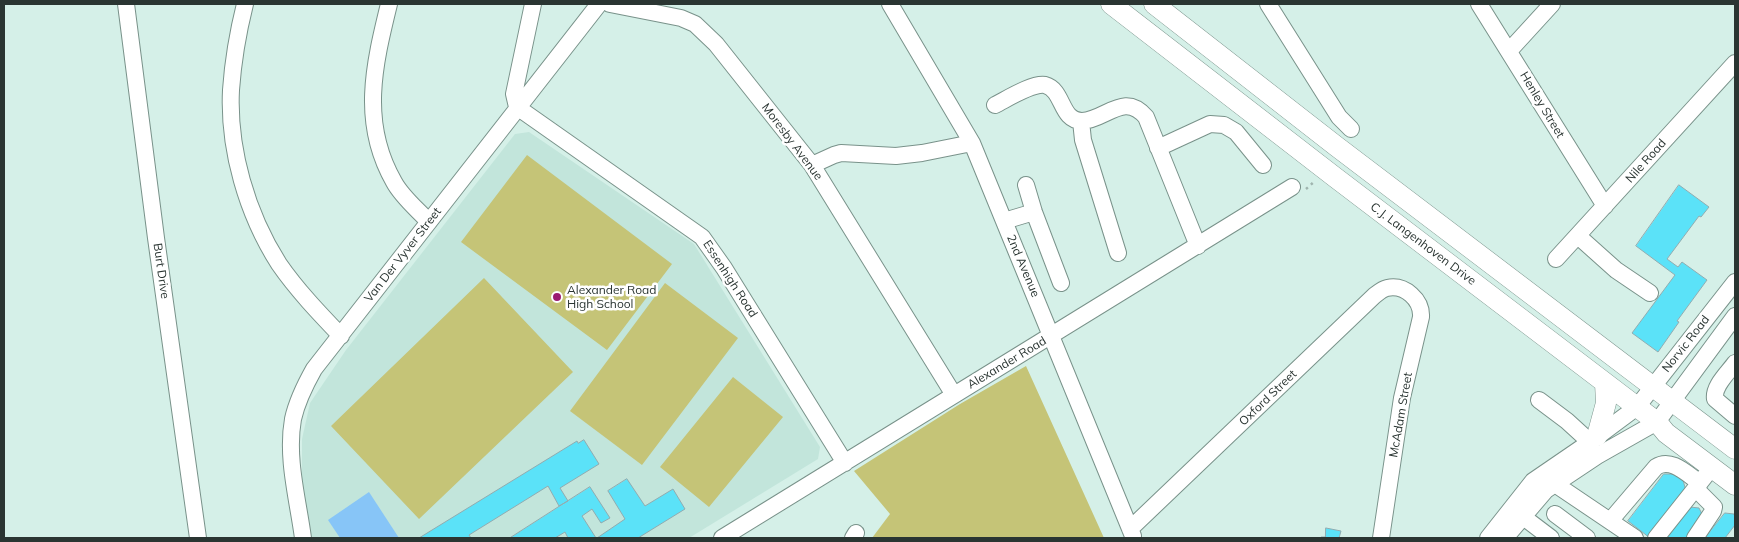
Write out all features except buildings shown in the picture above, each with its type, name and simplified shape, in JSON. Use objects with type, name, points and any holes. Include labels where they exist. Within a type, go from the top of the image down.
[{"type":"main road","name":"C.J. Langenhoven Drive","points":[[1110,4],[1656,422],[1703,480],[1735,485]]},
{"type":"main road","name":"C.J. Langenhoven Drive","points":[[1154,4],[1336,146],[1735,449]]},
{"type":"main road","points":[[1594,439],[1606,403],[1605,383]]},
{"type":"street","name":"Burt Drive","points":[[126,4],[156,238],[198,538]]},
{"type":"street","points":[[245,4],[231,92],[235,149],[246,191],[255,215],[279,264],[294,285],[341,336]]},
{"type":"street","points":[[388,4],[378,49],[372,90],[375,131],[379,150],[394,182],[412,205],[429,222]]},
{"type":"street","points":[[518,107],[514,94],[533,4]]},
{"type":"street","name":"Van Der Vyver Street","points":[[303,538],[291,451],[294,417],[302,392],[314,369],[599,4]]},
{"type":"street","name":"Moresby Avenue","points":[[610,4],[681,18],[695,24],[706,33],[812,165],[954,395]]},
{"type":"street","name":"2nd Avenue","points":[[890,4],[972,142],[1132,533]]},
{"type":"street","points":[[1268,4],[1339,117],[1351,129]]},
{"type":"street","name":"Henley Street","points":[[1479,4],[1605,206]]},
{"type":"street","points":[[1509,51],[1552,4]]},
{"type":"street","name":"Nile Road","points":[[1556,259],[1735,63]]},
{"type":"street","points":[[995,105],[1030,88],[1044,85],[1053,89],[1068,116],[1081,121],[1118,108],[1131,107],[1140,110],[1146,117],[1198,246]]},
{"type":"street","name":"Essenhigh Road","points":[[518,107],[702,237],[724,268],[845,463]]},
{"type":"street","points":[[1081,121],[1083,140],[1118,253]]},
{"type":"street","points":[[1158,148],[1210,124],[1224,125],[1236,132],[1263,165]]},
{"type":"street","points":[[812,165],[841,153],[896,156],[922,153],[972,142]]},
{"type":"street","points":[[1026,185],[1034,212],[1061,282]]},
{"type":"street","name":"Alexander Road","points":[[722,538],[1292,187]]},
{"type":"street","points":[[1004,221],[1034,212]]},
{"type":"street","points":[[1578,236],[1616,270],[1650,293]]},
{"type":"street","name":"Norvic Road","points":[[1488,538],[1533,481],[1637,407],[1735,282]]},
{"type":"street","name":"Oxford Street","points":[[1132,533],[1374,296],[1383,290],[1393,287],[1400,288],[1412,296]]},
{"type":"street","name":"McAdam Street","points":[[1381,538],[1402,398],[1421,317],[1420,305],[1412,296]]},
{"type":"street","name":"Norvic Road","points":[[1656,422],[1735,316]]},
{"type":"street","points":[[1735,363],[1714,394],[1714,399],[1735,416]]},
{"type":"street","points":[[1539,400],[1594,439]]},
{"type":"street","points":[[1506,538],[1522,516],[1546,490],[1597,456],[1656,422]]},
{"type":"street","points":[[1610,521],[1656,466],[1661,463],[1672,464],[1703,480],[1714,507],[1713,512],[1695,538]]},
{"type":"street","points":[[1656,538],[1703,480]]},
{"type":"street","points":[[1555,484],[1635,538]]},
{"type":"street","points":[[1555,514],[1587,538]]},
{"type":"street","points":[[1522,516],[1551,538]]},
{"type":"shaded area","name":"Alexander Road High School","points":[[529,132],[694,244],[820,447],[818,459],[689,538],[309,538],[302,485],[302,439],[310,403],[346,350],[515,134]]},
{"type":"shaded area","points":[[527,155],[672,264],[607,350],[461,242]]},
{"type":"shaded area","points":[[484,278],[573,372],[419,519],[331,426]]},
{"type":"shaded area","points":[[665,283],[738,338],[642,465],[570,411]]},
{"type":"shaded area","points":[[1026,366],[1104,538],[872,538],[890,514],[854,471],[960,404]]},
{"type":"shaded area","points":[[733,377],[783,417],[709,507],[660,467]]},
{"type":"water","points":[[369,492],[399,538],[340,538],[328,520]]},
{"type":"place","name":"Alexander Road High School","points":[[557,297]]}]
